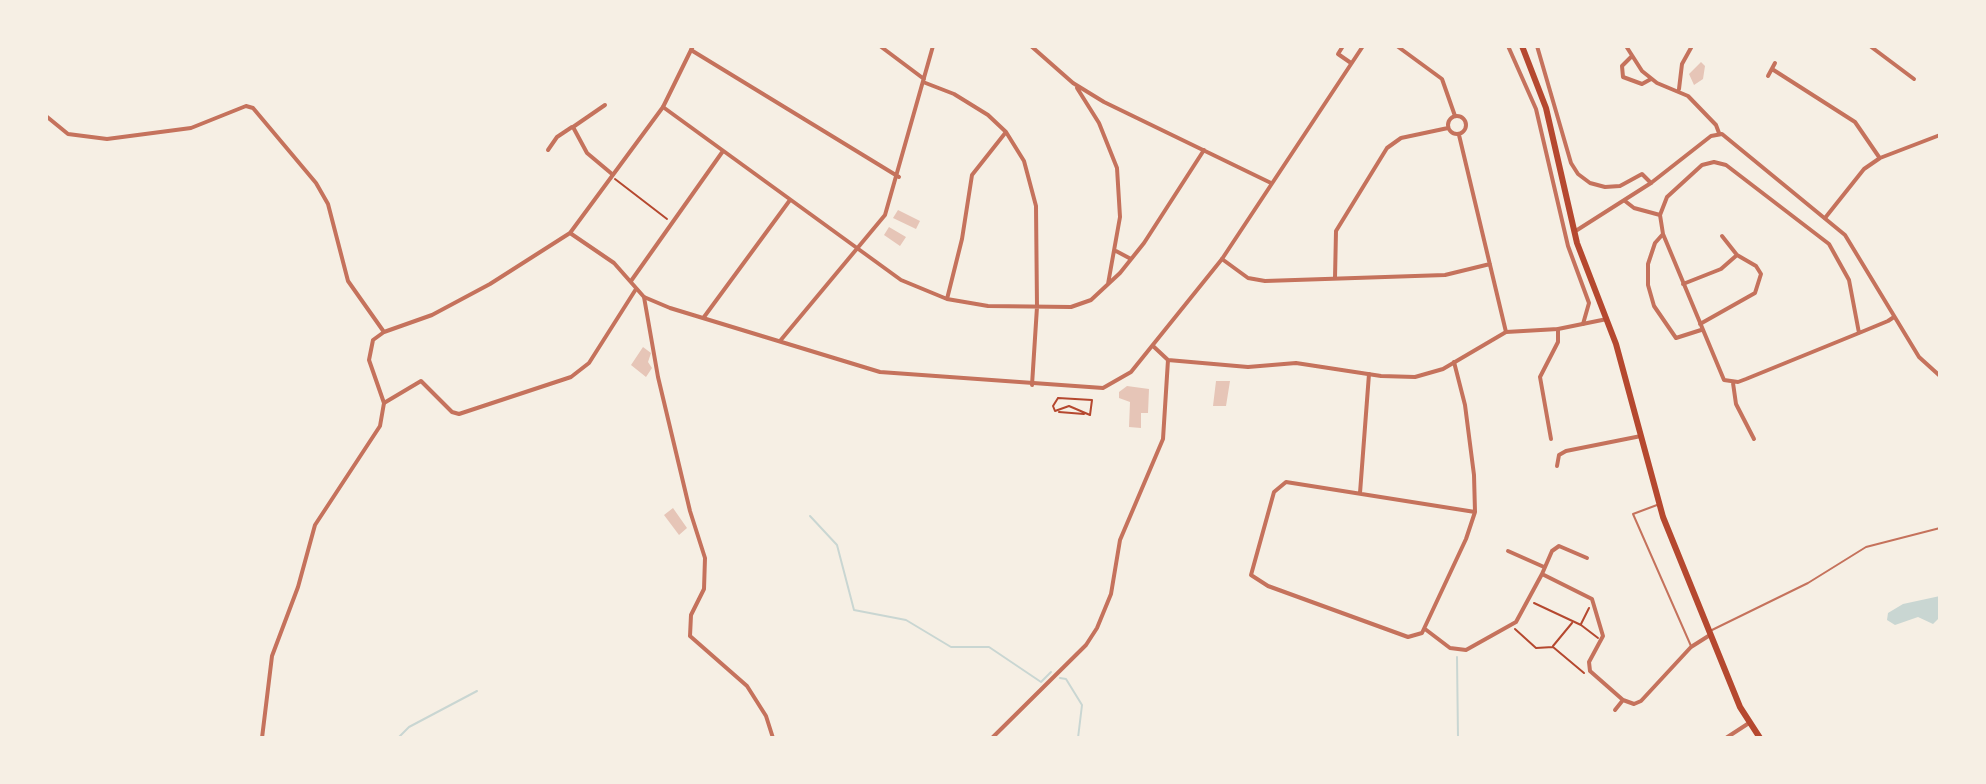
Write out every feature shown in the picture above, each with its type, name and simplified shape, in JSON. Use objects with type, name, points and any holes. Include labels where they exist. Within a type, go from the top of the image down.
[{"type":"main road","points":[[1522,46],[1546,108],[1574,233],[1607,319],[1659,504],[1749,723],[1760,738]]},
{"type":"street","points":[[880,46],[924,80],[974,105],[1006,132],[1024,161],[1033,189],[1037,307],[1032,385]]},
{"type":"street","points":[[780,341],[885,215],[899,177],[933,46]]},
{"type":"street","points":[[1031,46],[1073,83],[1104,102],[1271,183]]},
{"type":"street","points":[[1343,46],[1338,54],[1351,63]]},
{"type":"street","points":[[570,233],[596,249],[644,297],[880,372],[1103,388],[1126,377],[1222,259],[1363,46]]},
{"type":"street","points":[[1397,46],[1442,79],[1455,116],[1466,123],[1466,129],[1459,135]]},
{"type":"street","points":[[1508,46],[1536,109],[1568,246],[1589,303],[1583,326]]},
{"type":"street","points":[[1537,46],[1571,163],[1578,174],[1605,187],[1620,186],[1642,174],[1651,183]]},
{"type":"street","points":[[1626,46],[1651,79],[1679,89],[1712,121],[1719,133],[1845,235],[1919,357],[1940,376]]},
{"type":"street","points":[[1679,89],[1682,64],[1692,46]]},
{"type":"street","points":[[1872,47],[1914,79]]},
{"type":"street","points":[[262,738],[272,656],[298,587],[315,525],[331,495],[371,444],[380,426],[384,403],[368,354],[373,340],[384,332],[432,315],[512,271],[570,233],[663,107],[692,48],[899,177]]},
{"type":"street","points":[[1632,56],[1622,66],[1623,77],[1642,84],[1651,79]]},
{"type":"street","points":[[1768,76],[1775,63]]},
{"type":"street","points":[[1772,69],[1855,122],[1880,158]]},
{"type":"street","points":[[1073,83],[1095,114],[1117,168],[1120,207],[1116,251],[1107,286]]},
{"type":"street","points":[[1095,114],[1104,102]]},
{"type":"street","points":[[548,150],[557,137],[605,105]]},
{"type":"street","points":[[46,116],[68,134],[107,139],[191,128],[246,106],[253,108],[316,183],[328,204],[348,281],[384,332]]},
{"type":"street","points":[[663,107],[901,280],[947,299],[988,306],[1079,305],[1107,286],[1172,203],[1204,150]]},
{"type":"street","points":[[1448,128],[1455,116]]},
{"type":"street","points":[[573,127],[587,153],[612,175]]},
{"type":"street","points":[[1335,278],[1334,241],[1338,226],[1387,148],[1401,138],[1448,128],[1459,135],[1506,332]]},
{"type":"street","points":[[947,299],[962,239],[972,175],[1006,132]]},
{"type":"street","points":[[1574,233],[1625,201],[1719,133]]},
{"type":"street","points":[[1825,218],[1864,169],[1880,158],[1940,135]]},
{"type":"street","points":[[631,281],[723,151]]},
{"type":"street","points":[[1733,383],[1721,376],[1663,234],[1660,215],[1667,197],[1679,183],[1708,163],[1726,165],[1829,244],[1849,280],[1859,333]]},
{"type":"street","points":[[704,317],[791,200]]},
{"type":"street","points":[[1625,201],[1634,208],[1660,215]]},
{"type":"street","points":[[1663,234],[1655,243],[1648,264],[1648,285],[1654,306],[1676,338],[1700,327],[1758,289],[1759,270],[1737,255],[1722,236]]},
{"type":"street","points":[[1568,246],[1577,243]]},
{"type":"street","points":[[1116,251],[1131,259]]},
{"type":"street","points":[[1683,284],[1721,269],[1737,255]]},
{"type":"street","points":[[1222,259],[1253,280],[1445,275],[1490,264]]},
{"type":"street","points":[[384,403],[421,381],[459,414],[571,377],[589,363],[636,289]]},
{"type":"street","points":[[644,297],[658,377],[690,511],[705,558],[704,589],[691,615],[690,636],[747,686],[766,716],[773,738]]},
{"type":"street","points":[[1733,383],[1894,317]]},
{"type":"street","points":[[1153,346],[1168,360],[1248,367],[1296,363],[1369,374],[1425,375],[1506,332],[1583,326],[1607,319]]},
{"type":"street","points":[[1551,439],[1540,377],[1558,342],[1558,329]]},
{"type":"street","points":[[992,738],[1086,645],[1097,628],[1111,594],[1120,540],[1163,439],[1168,360]]},
{"type":"street","points":[[1454,362],[1465,405],[1474,475],[1475,512],[1466,539],[1419,637],[1408,637],[1253,579],[1250,570],[1274,492],[1282,483],[1475,512]]},
{"type":"street","points":[[1360,493],[1369,374]]},
{"type":"street","points":[[1733,383],[1736,404],[1754,439]]},
{"type":"street","points":[[1557,466],[1559,455],[1566,451],[1641,436]]},
{"type":"street","points":[[1425,629],[1450,648],[1460,651],[1511,626],[1529,601],[1555,547],[1564,547],[1587,558]]},
{"type":"street","points":[[1508,551],[1544,567]]},
{"type":"street","points":[[1542,574],[1585,594],[1594,603],[1603,630],[1589,662],[1592,674],[1623,700],[1634,704],[1641,701],[1691,647],[1712,633]]},
{"type":"street","points":[[1615,710],[1623,700]]},
{"type":"street","points":[[1726,738],[1749,723]]},
{"type":"lane","points":[[1659,504],[1633,514],[1691,647]]},
{"type":"lane","points":[[1712,633],[1808,583],[1866,547],[1940,528]]},
{"type":"path","points":[[612,175],[673,223]]},
{"type":"path","points":[[1058,398],[1092,400],[1090,415],[1085,414],[1058,412],[1053,406],[1058,398]]},
{"type":"path","points":[[1058,412],[1069,406],[1085,414]]},
{"type":"path","points":[[1529,601],[1581,625],[1601,640]]},
{"type":"path","points":[[1581,625],[1594,603]]},
{"type":"path","points":[[1553,647],[1573,622]]},
{"type":"path","points":[[1511,626],[1536,648],[1553,647],[1583,673],[1592,674]]},
{"type":"shaded area","points":[[1940,596],[1940,617],[1933,624],[1918,617],[1895,625],[1887,620],[1888,613],[1903,604]]},
{"type":"building","points":[[1701,62],[1705,66],[1703,79],[1694,85],[1689,74]]},
{"type":"building","points":[[898,210],[920,221],[916,229],[893,218]]},
{"type":"building","points":[[889,227],[906,237],[900,246],[884,235]]},
{"type":"building","points":[[643,347],[651,353],[648,362],[652,368],[646,377],[631,365]]},
{"type":"building","points":[[1216,381],[1230,381],[1226,406],[1213,406]]},
{"type":"building","points":[[1127,386],[1149,389],[1148,413],[1141,413],[1141,428],[1129,427],[1130,402],[1119,398],[1119,392]]},
{"type":"building","points":[[673,508],[687,528],[679,535],[664,515]]},
{"type":"waterway","points":[[810,516],[837,545],[854,610],[906,620],[951,647],[989,647],[1041,682],[1051,672]]},
{"type":"waterway","points":[[1457,657],[1458,738]]},
{"type":"waterway","points":[[1060,678],[1066,679],[1082,705],[1078,738]]},
{"type":"waterway","points":[[398,738],[409,727],[477,691]]}]
